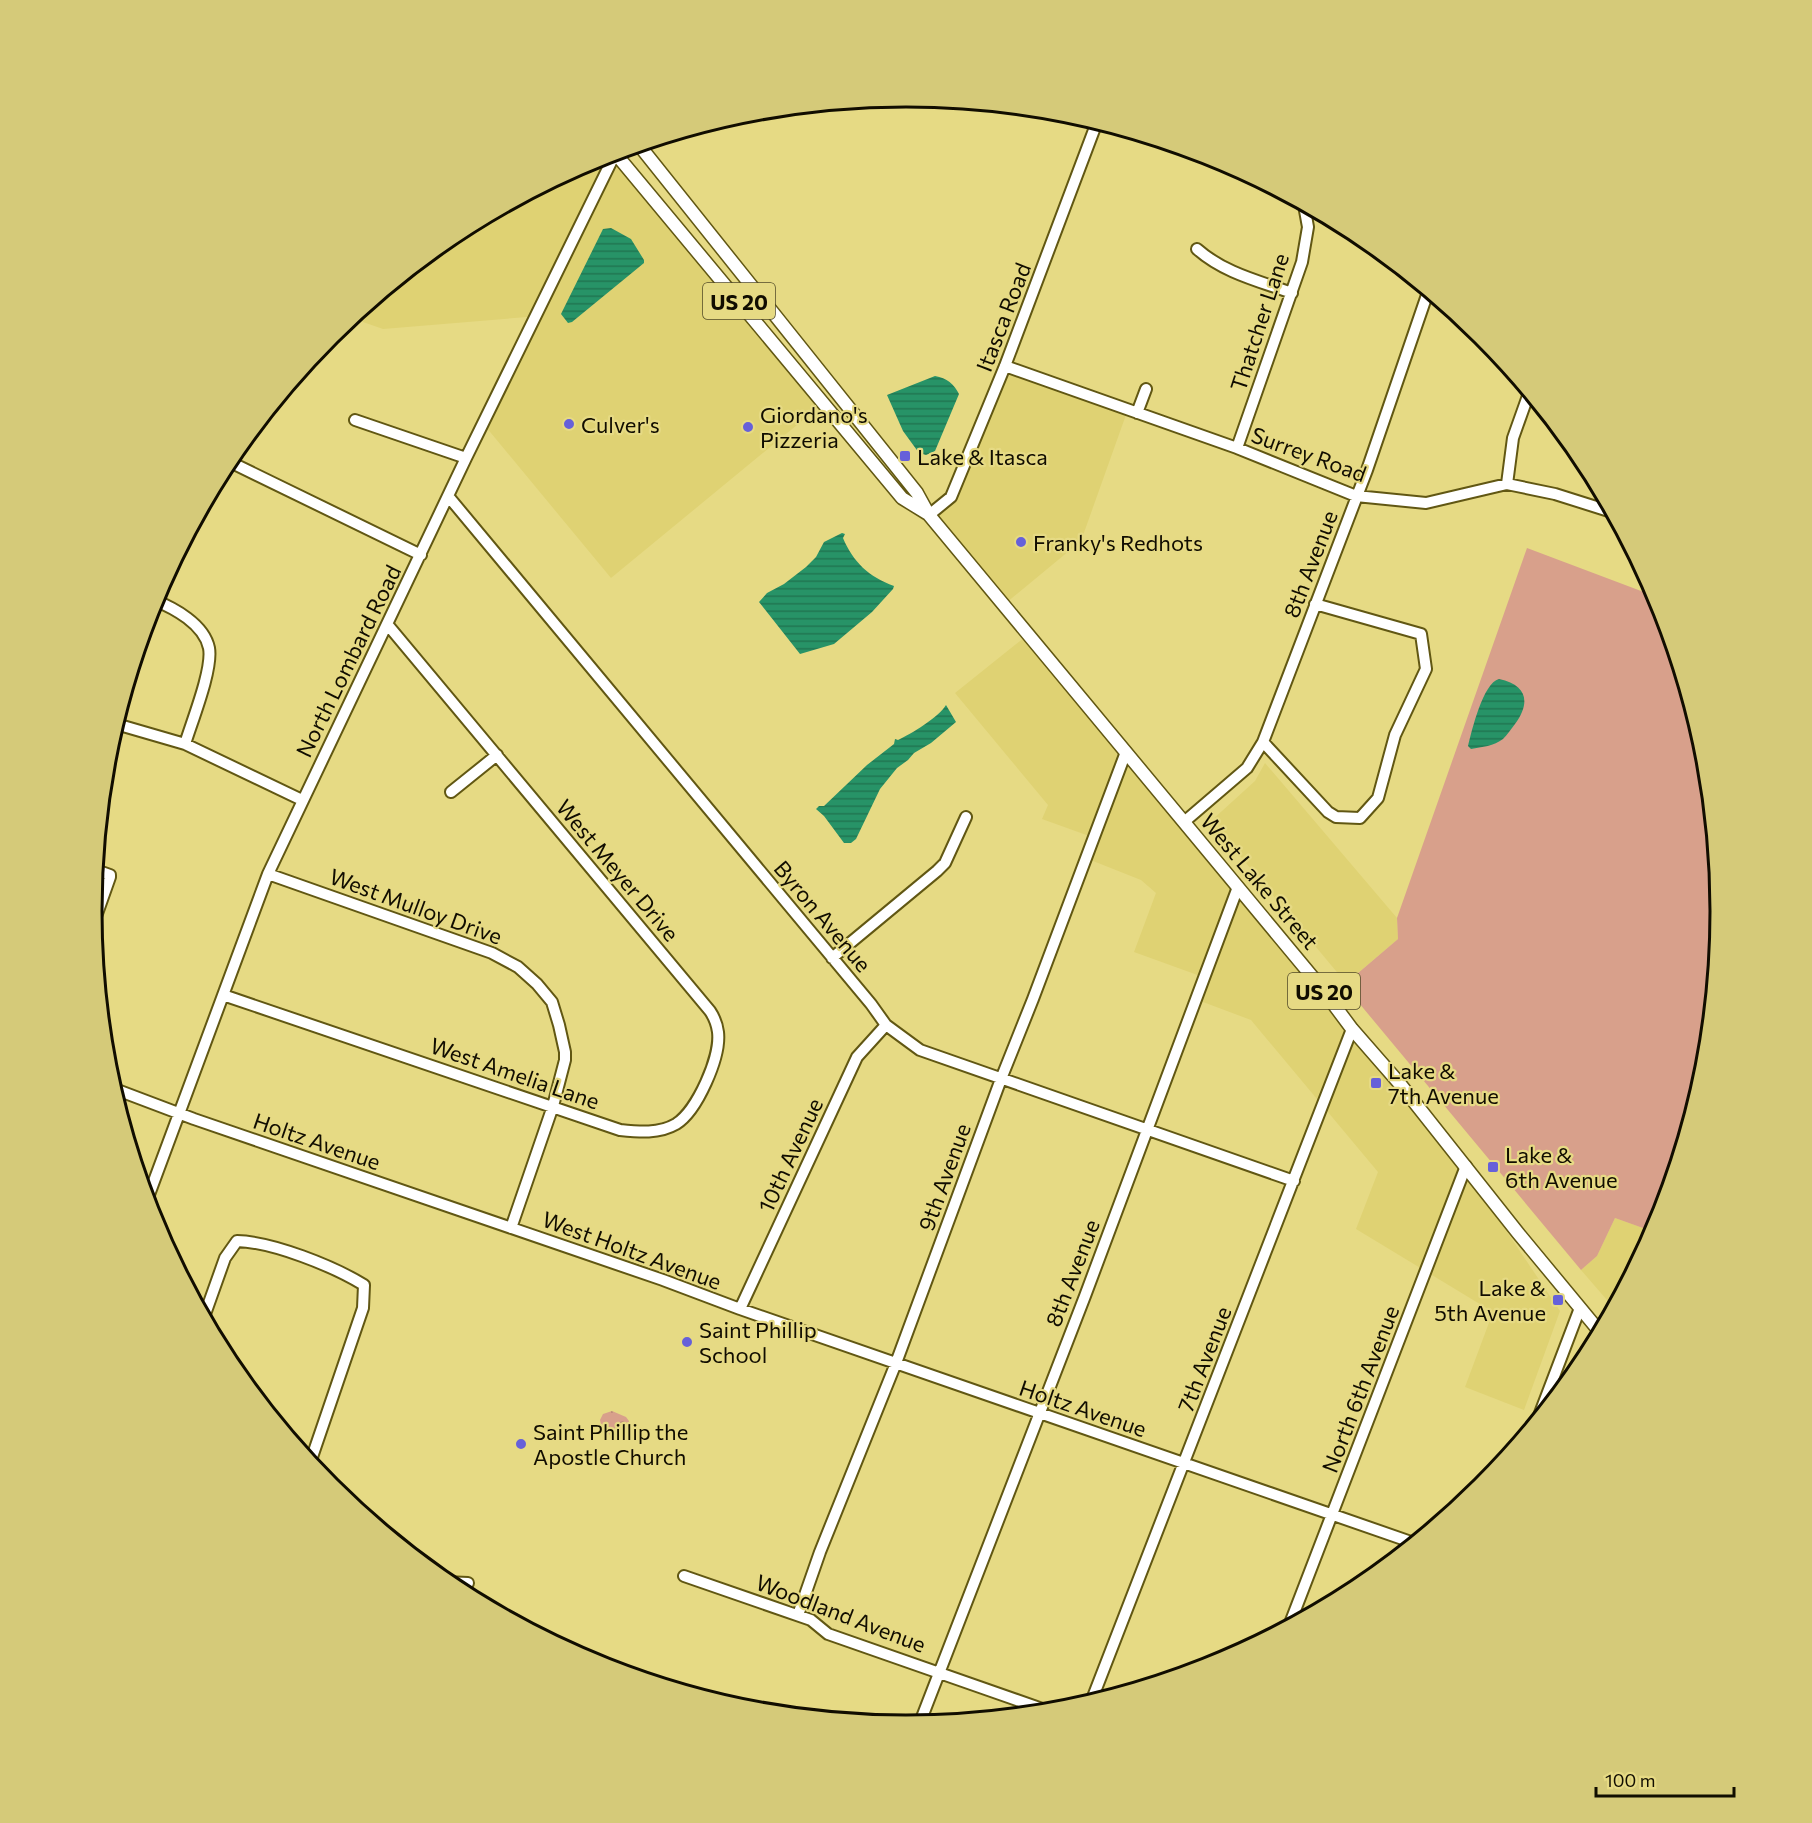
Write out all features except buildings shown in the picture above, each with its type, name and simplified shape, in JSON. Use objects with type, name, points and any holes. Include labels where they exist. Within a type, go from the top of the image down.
[{"type":"main road","name":"West Lake Street","points":[[644,151],[910,484],[929,515],[1331,999],[1595,1326]]},
{"type":"main road","name":"West Lake Street","points":[[622,160],[902,498],[929,515]]},
{"type":"street","name":"Itasca Road","points":[[929,515],[951,497],[1005,366],[1094,130]]},
{"type":"street","name":"North Lombard Road","points":[[152,1188],[268,874],[466,458],[610,164]]},
{"type":"street","name":"Thatcher Lane","points":[[1237,448],[1302,262],[1308,227],[1306,214]]},
{"type":"street","points":[[1197,249],[1209,260],[1232,272],[1292,292]]},
{"type":"street","name":"8th Avenue","points":[[1184,822],[1247,768],[1263,742],[1356,496],[1426,299]]},
{"type":"street","name":"Surrey Road","points":[[1005,366],[1237,448],[1356,496],[1426,503],[1507,484],[1555,494],[1602,509]]},
{"type":"street","points":[[1137,413],[1146,389]]},
{"type":"street","points":[[1507,484],[1513,438],[1526,401]]},
{"type":"street","points":[[355,420],[466,458]]},
{"type":"street","points":[[237,465],[421,555]]},
{"type":"street","name":"Byron Avenue","points":[[448,496],[871,1004],[886,1025],[920,1050],[1294,1181]]},
{"type":"street","points":[[163,604],[177,610],[186,618],[202,636],[208,647],[209,664],[185,744]]},
{"type":"street","points":[[1263,742],[1328,812],[1336,817],[1360,818],[1378,798],[1396,731],[1426,669],[1421,634],[1315,604]]},
{"type":"street","name":"West Meyer Drive","points":[[387,624],[710,1011]]},
{"type":"street","points":[[124,726],[185,744],[302,800]]},
{"type":"street","name":"9th Avenue","points":[[798,1615],[820,1552],[896,1363],[1126,752]]},
{"type":"street","points":[[451,792],[497,755]]},
{"type":"street","points":[[832,958],[945,863],[966,817]]},
{"type":"street","points":[[102,898],[110,877],[103,873]]},
{"type":"street","name":"West Mulloy Drive","points":[[268,874],[481,948],[518,967],[552,1002],[560,1024],[565,1060],[553,1106],[511,1228]]},
{"type":"street","name":"8th Avenue","points":[[923,1715],[1040,1413],[1238,887]]},
{"type":"street","name":"West Amelia Lane","points":[[223,995],[620,1130],[638,1132],[664,1129],[678,1123],[693,1106],[715,1058],[718,1034],[710,1011]]},
{"type":"street","name":"10th Avenue","points":[[740,1309],[857,1057],[886,1025]]},
{"type":"street","name":"7th Avenue","points":[[1095,1693],[1353,1029]]},
{"type":"street","name":"Holtz Avenue","points":[[123,1092],[511,1228]]},
{"type":"street","name":"North 6th Avenue","points":[[1293,1616],[1466,1166]]},
{"type":"street","name":"West Holtz Avenue","points":[[511,1228],[740,1309]]},
{"type":"street","points":[[207,1308],[225,1258],[237,1240],[259,1243],[343,1272],[364,1285],[363,1308],[313,1454]]},
{"type":"street","points":[[1545,1399],[1580,1308]]},
{"type":"street","name":"Holtz Avenue","points":[[740,1309],[1406,1540]]},
{"type":"street","name":"Woodland Avenue","points":[[684,1576],[811,1620],[828,1634],[1032,1705]]},
{"type":"street","points":[[464,1583],[468,1583]]},
{"type":"shaded area","points":[[619,161],[820,406],[611,578],[486,427],[539,316],[383,329],[362,320],[376,307],[459,243],[550,190]]},
{"type":"shaded area","points":[[611,228],[631,239],[644,263],[568,323],[561,314],[603,229]]},
{"type":"shaded area","points":[[1007,369],[1127,412],[1081,541],[1006,603],[932,515],[952,498]]},
{"type":"shaded area","points":[[935,376],[950,382],[959,394],[935,451],[926,455],[919,453],[903,431],[887,395]]},
{"type":"shaded area","points":[[842,533],[845,534],[843,538],[847,547],[863,568],[894,586],[893,589],[872,612],[834,644],[800,654],[759,602],[767,593],[784,584],[806,567],[816,557],[824,542]]},
{"type":"shaded area","points":[[1025,637],[1124,752],[1092,837],[1042,819],[1048,805],[955,693]]},
{"type":"shaded area","points":[[1499,679],[1516,685],[1521,690],[1524,696],[1523,709],[1503,739],[1492,745],[1471,749],[1468,746],[1472,729],[1483,698],[1493,682]]},
{"type":"shaded area","points":[[946,705],[956,722],[897,768],[880,789],[856,839],[851,843],[844,843],[816,809],[824,806],[867,765],[894,744],[895,739],[898,740],[924,725]]},
{"type":"shaded area","points":[[1127,757],[1463,1166],[1560,1311],[1524,1410],[1465,1387],[1493,1312],[1356,1229],[1378,1172],[1251,1020],[1195,999],[1203,977],[1134,952],[1156,893],[1141,880],[1088,859]]},
{"type":"shaded area","points":[[1265,763],[1397,918],[1398,939],[1346,983],[1211,821],[1255,781]]},
{"type":"shaded area","points":[[1615,1218],[1645,1229],[1608,1302],[1581,1270],[1597,1256]]},
{"type":"green space","points":[[1527,548],[1643,592],[1683,703],[1695,755],[1708,859],[1710,911],[1708,964],[1695,1068],[1683,1120],[1645,1229],[1615,1218],[1597,1256],[1581,1270],[1344,985],[1398,939],[1397,918]]},
{"type":"green space","points":[[612,1411],[626,1417],[629,1421],[628,1428],[621,1435],[610,1435],[602,1427],[600,1420],[603,1414]]},
{"type":"place","name":"Culver's","points":[[569,424]]},
{"type":"place","name":"Giordano's Pizzeria","points":[[748,427]]},
{"type":"place","name":"Lake & Itasca","points":[[905,456]]},
{"type":"place","name":"Franky's Redhots","points":[[1021,542]]},
{"type":"place","name":"Lake & 7th Avenue","points":[[1376,1083]]},
{"type":"place","name":"Lake & 6th Avenue","points":[[1493,1167]]},
{"type":"place","name":"Lake & 5th Avenue","points":[[1558,1300]]},
{"type":"place","name":"Saint Phillip School","points":[[687,1342]]},
{"type":"place","name":"Saint Phillip the Apostle Church","points":[[521,1444]]}]
